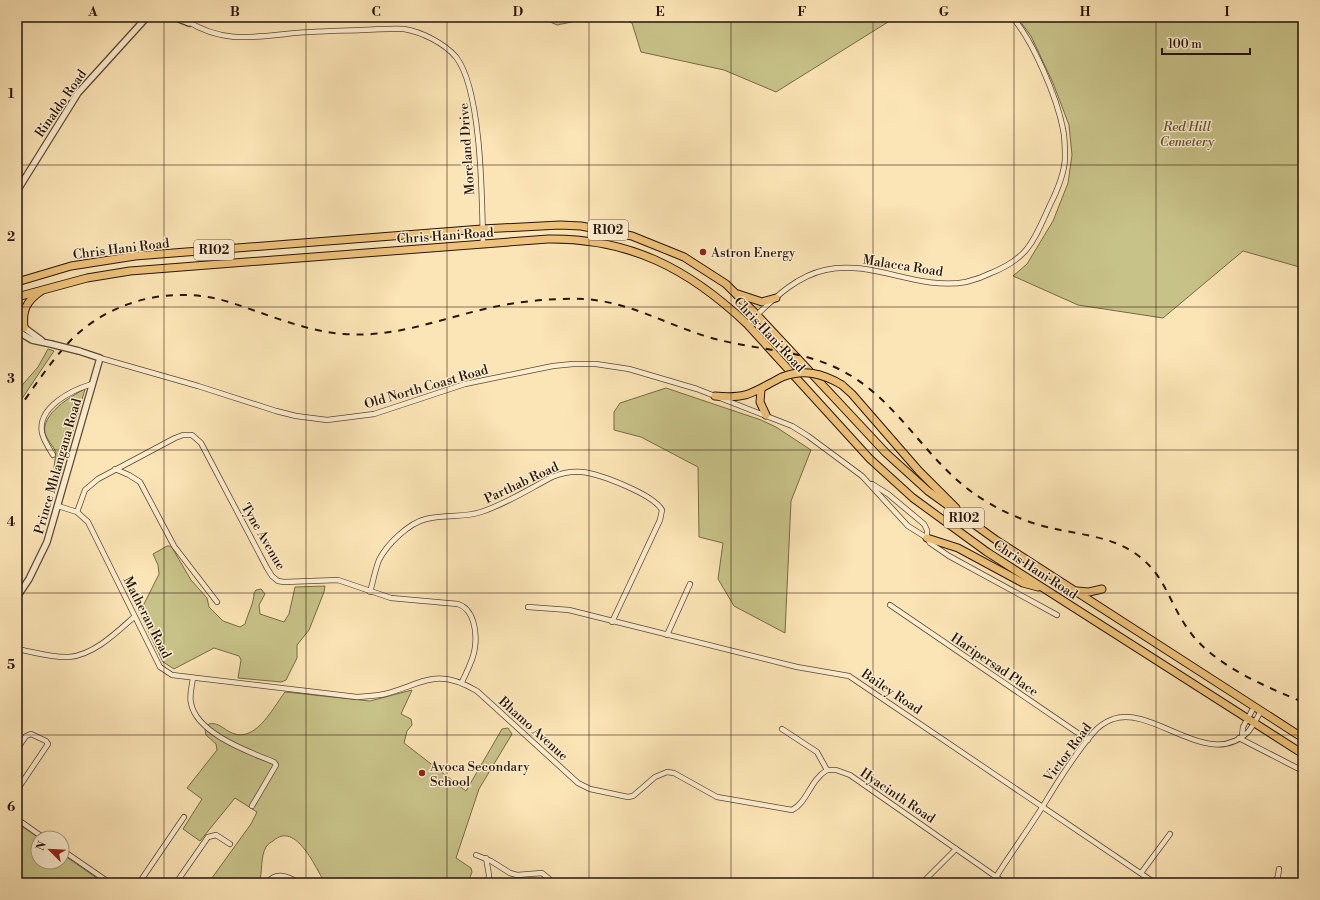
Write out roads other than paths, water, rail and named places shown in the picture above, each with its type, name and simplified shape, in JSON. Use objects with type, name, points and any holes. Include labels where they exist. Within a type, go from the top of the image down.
[{"type":"main road","name":"Chris Hani Road","points":[[17,282],[71,266],[135,256],[482,229],[560,225],[581,226],[632,236],[684,257],[712,274],[738,294],[886,453],[922,486],[963,517],[996,540],[1303,738]]},
{"type":"main road","name":"Chris Hani Road","points":[[17,297],[87,278],[130,271],[567,239],[628,250],[688,276],[706,288],[747,324],[865,453],[893,480],[961,534],[1303,754]]},
{"type":"main road","points":[[17,275],[30,278]]},
{"type":"main road","points":[[21,329],[27,304],[36,294],[46,288]]},
{"type":"main road","points":[[738,294],[762,302],[776,298]]},
{"type":"main road","points":[[715,396],[740,397],[761,390],[782,377],[801,372],[818,374],[842,385],[852,394],[919,471],[963,517]]},
{"type":"main road","points":[[761,390],[760,402],[766,415]]},
{"type":"main road","points":[[927,538],[958,548],[1023,583],[1048,590]]},
{"type":"main road","points":[[1075,590],[1089,592],[1102,589]]},
{"type":"street","name":"Rinaldo Road","points":[[17,191],[78,92],[147,17]]},
{"type":"street","points":[[174,17],[189,23]]},
{"type":"street","name":"Moreland Drive","points":[[181,17],[189,23],[216,34],[236,38],[254,38],[313,32],[403,29],[432,39],[445,47],[456,58],[463,69],[473,96],[483,244]]},
{"type":"street","name":"Malacca Road","points":[[747,324],[796,281],[826,269],[848,267],[930,283],[955,283],[978,278],[1004,268],[1024,253],[1036,236],[1057,190],[1064,166],[1064,130],[1044,72],[1026,38],[1012,17]]},
{"type":"street","name":"Old North Coast Road","points":[[17,317],[21,329],[43,342],[198,386],[276,411],[296,416],[327,420],[374,414],[465,384],[573,364],[611,366],[628,369],[678,383],[792,426],[808,436],[868,482],[888,494],[924,524],[927,530],[927,538]]},
{"type":"street","name":"Prince Mhlangana Road","points":[[17,597],[47,542],[100,358]]},
{"type":"street","points":[[53,456],[42,433],[42,425],[45,415],[73,391],[92,384]]},
{"type":"street","name":"Tyne Avenue","points":[[77,512],[81,498],[90,485],[115,469],[175,438],[183,435],[192,435],[201,443],[272,576],[278,581],[338,580],[391,598],[458,604],[467,608],[472,616],[475,648],[462,682]]},
{"type":"street","points":[[115,469],[140,482],[174,546],[217,602]]},
{"type":"street","name":"Parthab Road","points":[[370,592],[379,561],[384,552],[410,526],[419,521],[438,517],[464,516],[482,512],[552,477],[571,472],[582,472],[596,474],[616,481],[654,500],[662,510],[660,520],[612,622]]},
{"type":"street","name":"Old North Coast Road","points":[[868,482],[890,508],[908,526],[927,538],[930,543],[949,556],[1057,615]]},
{"type":"street","points":[[58,506],[77,512]]},
{"type":"street","name":"Matheran Road","points":[[77,512],[88,522],[160,667],[172,675],[193,678]]},
{"type":"street","points":[[667,635],[690,584]]},
{"type":"street","name":"Haripersad Place","points":[[890,605],[1088,740]]},
{"type":"street","name":"Bailey Road","points":[[528,607],[569,610],[612,622],[797,667],[849,676],[1155,883]]},
{"type":"street","points":[[17,649],[60,656],[75,656],[100,644],[134,617]]},
{"type":"street","points":[[193,678],[190,698],[192,708],[211,731],[246,750],[274,762],[276,765],[252,806]]},
{"type":"street","name":"Bhamo Avenue","points":[[193,678],[357,697],[385,694],[430,679],[440,678],[462,682],[478,691],[578,783],[590,789],[628,797],[633,796],[655,777],[667,772],[674,772],[717,797],[768,805],[787,811],[796,809],[814,780],[827,770]]},
{"type":"street","points":[[1240,736],[1242,730],[1250,721],[1257,709]]},
{"type":"street","points":[[1240,736],[1248,731],[1250,721],[1257,709]]},
{"type":"street","name":"Victor Road","points":[[996,877],[1088,740],[1103,724],[1113,719],[1123,717],[1144,721],[1185,738],[1204,742],[1227,743],[1240,736]]},
{"type":"street","points":[[782,729],[817,752],[827,770]]},
{"type":"street","points":[[17,749],[26,736],[31,734],[46,741],[48,744],[17,790]]},
{"type":"street","points":[[1240,736],[1303,771]]},
{"type":"street","name":"Hyacinth Road","points":[[827,770],[836,770],[850,775],[1005,883]]},
{"type":"street","points":[[139,883],[184,817]]},
{"type":"street","points":[[17,819],[33,830]]},
{"type":"street","points":[[1141,873],[1170,834]]},
{"type":"street","points":[[176,883],[208,837],[216,835],[230,844]]},
{"type":"street","points":[[922,883],[956,849]]},
{"type":"street","points":[[476,855],[486,858],[510,873],[516,875],[542,874],[550,878],[554,883]]},
{"type":"street","points":[[70,856],[110,883]]},
{"type":"street","points":[[486,858],[489,875],[488,883]]},
{"type":"street","points":[[1275,883],[1279,869]]},
{"type":"street","points":[[267,883],[272,877],[280,875],[287,876],[299,883]]},
{"type":"railway","points":[[17,411],[50,365],[71,340],[87,326],[105,314],[125,305],[145,299],[187,295],[208,297],[229,302],[300,326],[344,334],[382,333],[417,327],[471,312],[524,302],[585,299],[616,304],[705,336],[727,342],[808,357],[847,373],[866,386],[882,400],[939,463],[954,478],[971,491],[989,503],[1027,521],[1051,528],[1101,538],[1130,550],[1142,559],[1159,577],[1182,620],[1200,644],[1213,655],[1242,674],[1303,702]]},
{"type":"place","name":"Astron Energy","points":[[703,252]]},
{"type":"place","name":"Avoca Secondary School","points":[[422,773]]},
{"type":"park label","name":"Red Hill Cemetery","points":[[1187,134]]}]
